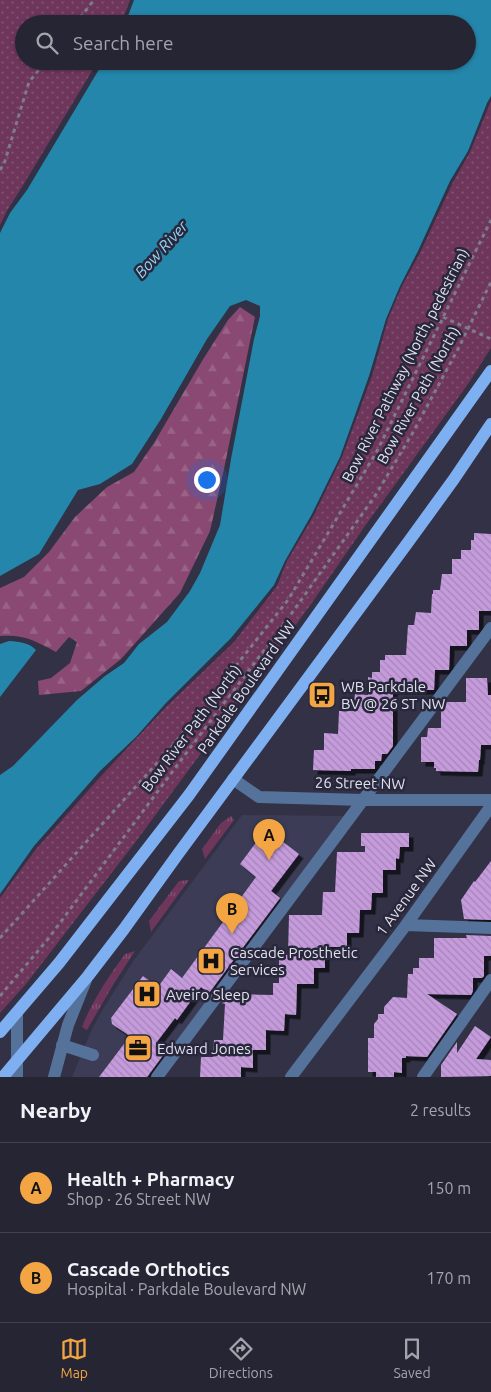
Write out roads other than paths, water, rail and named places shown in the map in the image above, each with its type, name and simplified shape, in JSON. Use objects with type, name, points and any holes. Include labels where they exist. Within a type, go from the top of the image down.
[{"type":"main road","name":"Parkdale Boulevard NW","points":[[0,1032],[59,963],[189,795],[491,371]]},
{"type":"main road","points":[[3,1077],[88,976],[409,541],[491,424]]},
{"type":"street","points":[[157,1077],[491,628]]},
{"type":"street","name":"26 Street NW","points":[[233,779],[259,797],[363,800],[491,800]]},
{"type":"street","name":"1 Avenue NW","points":[[291,1077],[406,925],[491,806]]},
{"type":"street","points":[[406,925],[491,928]]},
{"type":"street","points":[[54,1077],[68,1026],[88,976]]},
{"type":"street","points":[[423,1077],[491,980]]},
{"type":"street","points":[[16,1013],[18,1077]]},
{"type":"street","points":[[62,1045],[93,1054]]},
{"type":"water","name":"Bow River","points":[[134,0],[491,0],[491,96],[468,151],[450,181],[386,319],[369,376],[340,457],[274,585],[231,638],[166,703],[136,737],[100,771],[34,846],[0,894],[0,775],[13,766],[77,700],[105,676],[124,663],[139,644],[167,622],[190,591],[200,573],[220,525],[231,459],[260,316],[260,306],[246,300],[230,306],[207,339],[161,419],[132,464],[100,484],[78,490],[39,554],[0,576],[0,233],[10,213],[27,190],[99,70],[476,70],[476,15],[128,15]]},
{"type":"water","points":[[9,641],[27,644],[36,650],[0,697],[0,644]]},
{"type":"place","name":"WB Parkdale BV @ 26 ST NW","points":[[322,695]]},
{"type":"place","name":"Health + Pharmacy","points":[[269,860]]},
{"type":"place","name":"Cascade Orthotics","points":[[232,934]]},
{"type":"place","name":"Cascade Prosthetic Services","points":[[211,961]]},
{"type":"place","name":"Aveiro Sleep","points":[[147,994]]},
{"type":"place","name":"Edward Jones","points":[[138,1048]]}]
